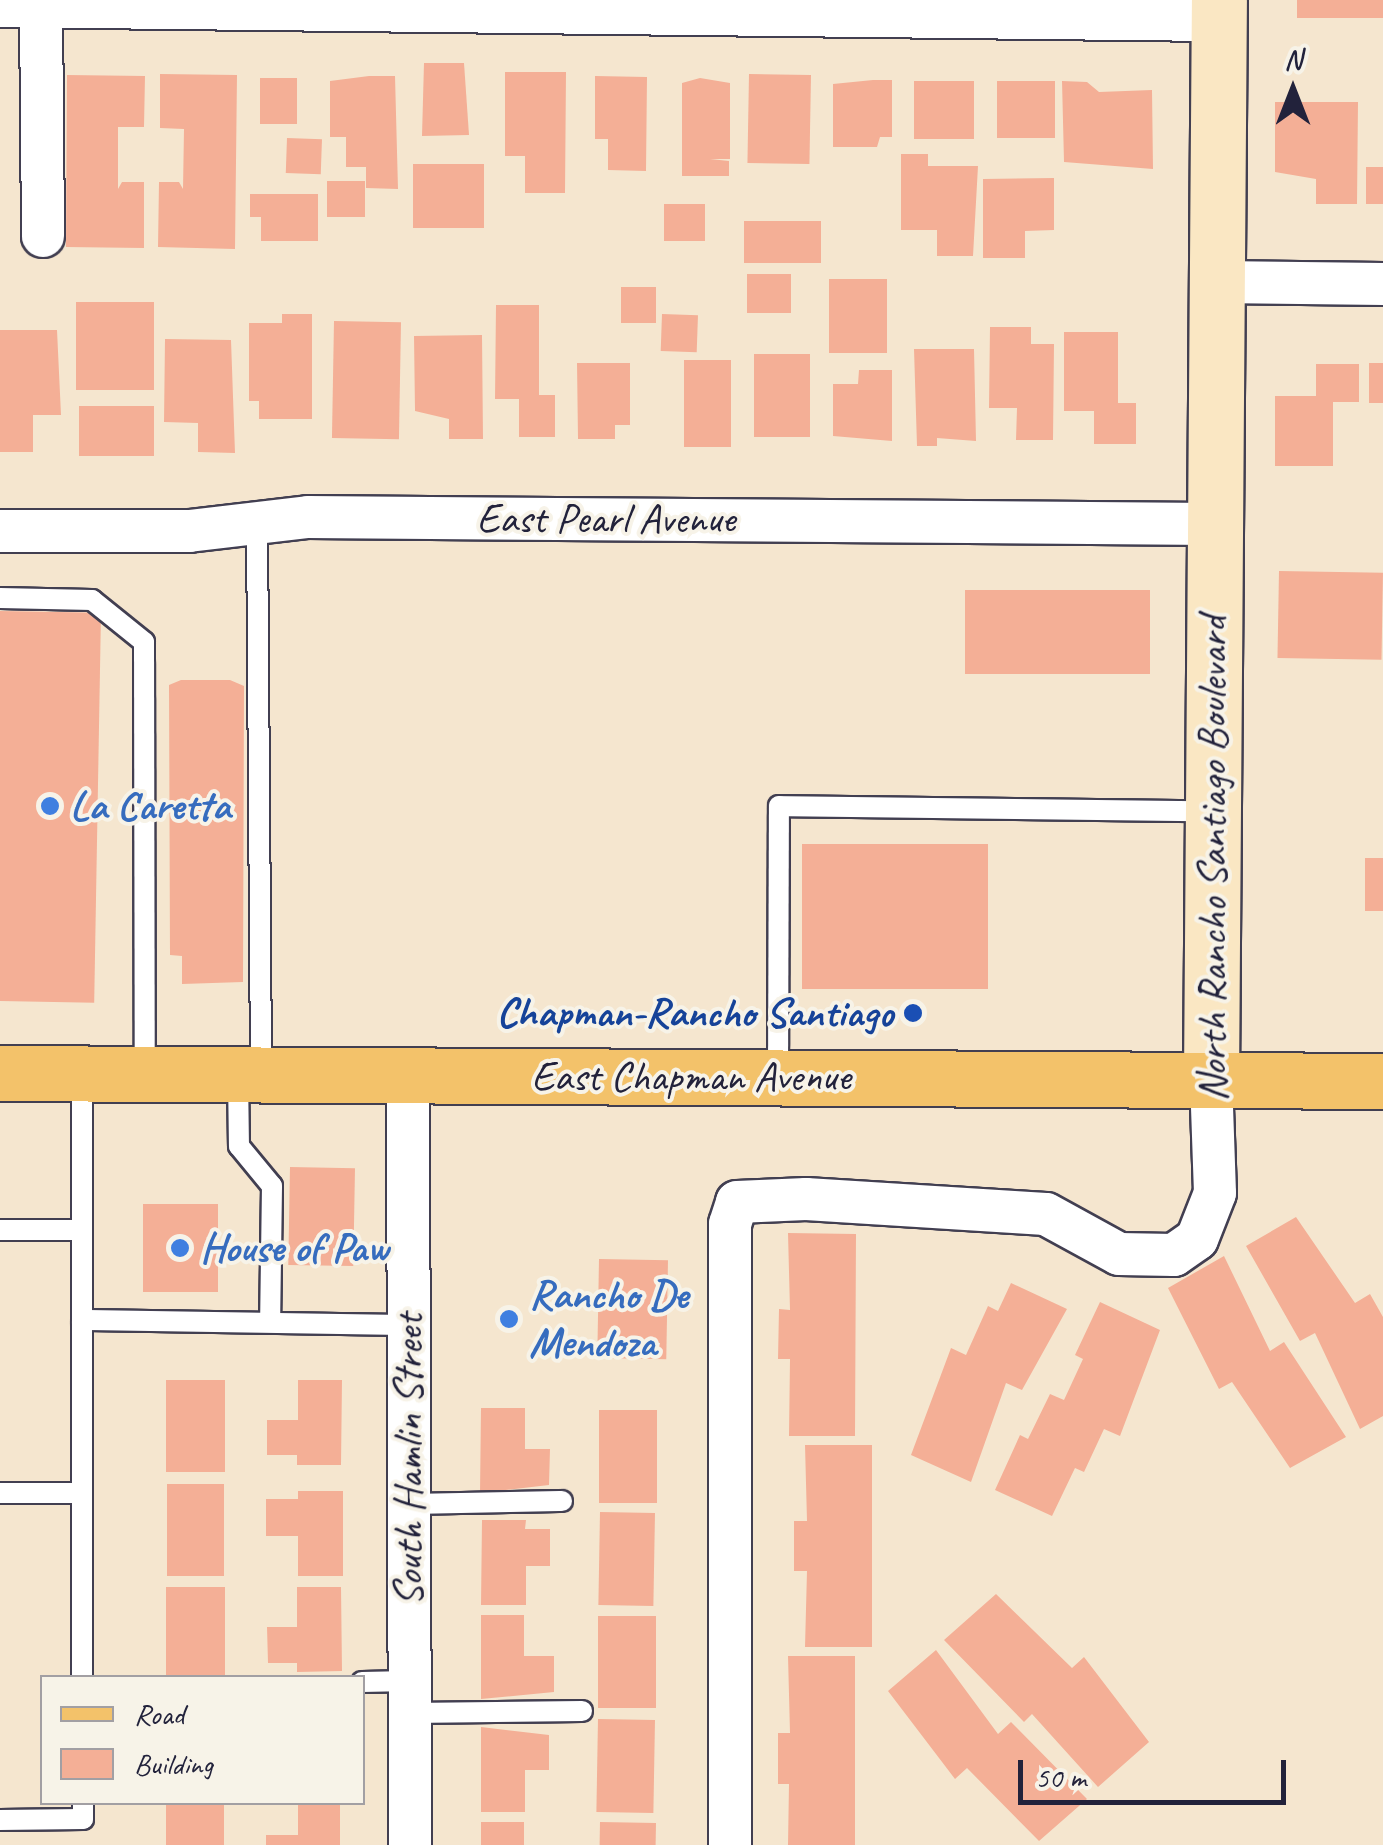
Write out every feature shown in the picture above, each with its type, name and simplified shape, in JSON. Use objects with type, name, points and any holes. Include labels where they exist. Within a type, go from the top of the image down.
[{"type":"main road","name":"East Chapman Avenue","points":[[0,1073],[1383,1081]]},
{"type":"street","points":[[42,236],[45,5],[1219,10]]},
{"type":"street","name":"North Rancho Santiago Boulevard","points":[[730,1845],[730,1224],[738,1202],[806,1199],[1046,1214],[1119,1254],[1174,1255],[1197,1239],[1215,1193],[1212,524],[1219,10]]},
{"type":"street","points":[[1218,282],[1383,284]]},
{"type":"street","name":"East Pearl Avenue","points":[[0,532],[161,532],[308,517],[1212,524]]},
{"type":"street","name":"South Hamlin Street","points":[[408,1076],[410,1845]]},
{"type":"lane","points":[[256,522],[249,1074],[239,1146],[272,1186],[270,1322]]},
{"type":"lane","points":[[0,598],[92,600],[144,642],[144,1074]]},
{"type":"lane","points":[[778,1077],[778,806],[1212,811]]},
{"type":"lane","points":[[82,1074],[82,1675]]},
{"type":"lane","points":[[0,1230],[82,1230]]},
{"type":"lane","points":[[82,1320],[408,1325]]},
{"type":"lane","points":[[0,1492],[82,1492]]},
{"type":"lane","points":[[409,1504],[562,1502]]},
{"type":"lane","points":[[365,1683],[409,1697],[582,1711]]},
{"type":"lane","points":[[0,1820],[83,1820],[83,1805]]},
{"type":"building","points":[[1297,0],[1383,0],[1383,18],[1297,18]]},
{"type":"building","points":[[424,63],[464,63],[469,135],[422,136]]},
{"type":"building","points":[[505,72],[566,72],[565,193],[525,193],[525,156],[505,156]]},
{"type":"building","points":[[160,74],[237,75],[235,249],[158,247],[159,182],[179,182],[183,189],[184,129],[160,128]]},
{"type":"building","points":[[749,74],[811,75],[809,164],[747,163]]},
{"type":"building","points":[[67,75],[145,76],[144,127],[118,127],[118,189],[122,182],[144,182],[144,248],[66,247]]},
{"type":"building","points":[[395,76],[398,189],[366,188],[366,167],[346,167],[346,137],[330,137],[330,81]]},
{"type":"building","points":[[595,76],[647,77],[646,171],[608,170],[608,139],[595,139]]},
{"type":"building","points":[[260,78],[297,78],[297,124],[260,124]]},
{"type":"building","points":[[700,78],[730,83],[730,159],[710,159],[729,161],[729,176],[682,176],[682,83]]},
{"type":"building","points":[[892,80],[892,137],[880,137],[877,147],[833,147],[833,84]]},
{"type":"building","points":[[914,81],[974,81],[974,139],[914,139]]},
{"type":"building","points":[[997,81],[1055,81],[1055,138],[997,138]]},
{"type":"building","points":[[1062,81],[1087,82],[1099,92],[1152,90],[1153,169],[1064,162]]},
{"type":"building","points":[[1275,102],[1358,102],[1357,204],[1316,204],[1316,179],[1275,172]]},
{"type":"building","points":[[287,138],[322,139],[321,174],[286,173]]},
{"type":"building","points":[[901,154],[928,154],[928,166],[978,166],[973,256],[937,256],[937,230],[901,230]]},
{"type":"building","points":[[413,164],[484,164],[484,228],[413,228]]},
{"type":"building","points":[[1366,167],[1383,167],[1383,204],[1366,204]]},
{"type":"building","points":[[1054,178],[1054,230],[1025,231],[1025,258],[983,258],[983,179]]},
{"type":"building","points":[[327,181],[365,181],[365,217],[327,217]]},
{"type":"building","points":[[250,194],[318,194],[318,241],[261,241],[261,217],[250,217]]},
{"type":"building","points":[[664,204],[705,204],[705,241],[664,241]]},
{"type":"building","points":[[744,221],[821,221],[821,263],[744,263]]},
{"type":"building","points":[[747,274],[791,274],[791,313],[747,313]]},
{"type":"building","points":[[829,279],[887,279],[887,353],[829,353]]},
{"type":"building","points":[[621,287],[656,287],[656,323],[621,323]]},
{"type":"building","points":[[76,302],[154,302],[154,390],[76,390]]},
{"type":"building","points":[[496,305],[539,305],[539,395],[555,395],[555,437],[519,437],[519,399],[495,399]]},
{"type":"building","points":[[282,314],[312,314],[312,419],[259,419],[259,401],[249,401],[249,323],[282,323]]},
{"type":"building","points":[[662,314],[698,315],[697,352],[661,351]]},
{"type":"building","points":[[334,321],[401,322],[399,439],[332,438]]},
{"type":"building","points":[[990,327],[1031,327],[1031,344],[1054,344],[1053,440],[1016,440],[1017,408],[989,408]]},
{"type":"building","points":[[0,330],[57,330],[61,415],[33,415],[33,452],[0,452]]},
{"type":"building","points":[[1064,332],[1118,332],[1118,403],[1136,403],[1136,444],[1094,444],[1094,411],[1064,411]]},
{"type":"building","points":[[482,335],[483,439],[449,439],[449,419],[415,411],[414,336]]},
{"type":"building","points":[[165,339],[231,340],[235,453],[198,452],[198,423],[164,422]]},
{"type":"building","points":[[914,349],[974,349],[976,441],[937,438],[937,446],[917,446]]},
{"type":"building","points":[[754,354],[810,354],[810,437],[754,437]]},
{"type":"building","points":[[684,360],[731,360],[731,447],[684,447]]},
{"type":"building","points":[[577,363],[630,363],[630,425],[615,425],[615,439],[578,439]]},
{"type":"building","points":[[1369,363],[1383,363],[1383,403],[1369,403]]},
{"type":"building","points":[[1316,364],[1359,364],[1359,402],[1333,402],[1333,466],[1275,466],[1275,396],[1316,396]]},
{"type":"building","points":[[859,370],[892,370],[892,441],[833,436],[833,384],[858,384]]},
{"type":"building","points":[[79,406],[154,406],[154,456],[79,456]]},
{"type":"building","points":[[1279,571],[1383,573],[1381,660],[1277,658]]},
{"type":"building","points":[[965,590],[1150,590],[1150,674],[965,674]]},
{"type":"building","name":"La Caretta","points":[[0,611],[101,613],[94,1003],[0,1001]]},
{"type":"building","points":[[181,680],[230,680],[244,686],[243,982],[182,984],[182,956],[170,955],[169,685]]},
{"type":"building","points":[[802,844],[988,844],[988,989],[802,989]]},
{"type":"building","points":[[1365,858],[1383,858],[1383,911],[1365,911]]},
{"type":"building","points":[[290,1167],[355,1168],[353,1266],[288,1265]]},
{"type":"building","name":"House of Paw","points":[[143,1204],[218,1204],[218,1292],[143,1292]]},
{"type":"building","points":[[1296,1217],[1355,1303],[1370,1294],[1383,1317],[1383,1416],[1360,1429],[1315,1333],[1300,1341],[1246,1246]]},
{"type":"building","points":[[788,1233],[856,1234],[855,1436],[789,1436],[790,1359],[778,1359],[779,1309],[790,1310]]},
{"type":"building","points":[[1224,1256],[1270,1351],[1284,1342],[1346,1437],[1290,1468],[1232,1382],[1219,1389],[1168,1288]]},
{"type":"building","points":[[599,1259],[668,1260],[666,1359],[597,1358]]},
{"type":"building","points":[[1011,1283],[1067,1309],[1022,1390],[1006,1383],[971,1482],[911,1455],[951,1348],[966,1355],[988,1306],[998,1311]]},
{"type":"building","points":[[1100,1302],[1160,1330],[1120,1436],[1104,1429],[1084,1472],[1075,1468],[1052,1516],[995,1490],[1020,1435],[1028,1439],[1050,1394],[1064,1400],[1083,1359],[1075,1355]]},
{"type":"building","points":[[166,1380],[225,1380],[225,1472],[166,1472]]},
{"type":"building","points":[[298,1380],[342,1380],[341,1465],[297,1465],[297,1455],[267,1455],[267,1420],[298,1420]]},
{"type":"building","points":[[481,1408],[525,1408],[525,1449],[550,1449],[549,1485],[480,1493]]},
{"type":"building","points":[[599,1410],[657,1410],[657,1503],[599,1503]]},
{"type":"building","points":[[805,1445],[872,1445],[872,1647],[805,1647],[807,1571],[794,1571],[794,1521],[807,1521]]},
{"type":"building","points":[[167,1484],[224,1484],[224,1576],[167,1576]]},
{"type":"building","points":[[298,1491],[343,1491],[343,1576],[298,1576],[298,1536],[266,1536],[266,1499],[298,1499]]},
{"type":"building","points":[[600,1512],[655,1513],[653,1606],[598,1605]]},
{"type":"building","points":[[482,1520],[526,1520],[525,1529],[550,1529],[550,1566],[526,1566],[526,1605],[481,1605]]},
{"type":"building","points":[[166,1587],[225,1587],[225,1675],[166,1675]]},
{"type":"building","points":[[297,1587],[341,1587],[342,1671],[297,1672],[297,1663],[268,1663],[267,1627],[297,1627]]},
{"type":"building","points":[[996,1594],[1072,1668],[1084,1657],[1149,1742],[1098,1787],[1032,1714],[1024,1722],[944,1640]]},
{"type":"building","points":[[481,1615],[524,1615],[524,1656],[554,1656],[554,1692],[481,1699]]},
{"type":"building","points":[[598,1616],[656,1616],[656,1708],[598,1708]]},
{"type":"building","points":[[936,1650],[998,1734],[1011,1722],[1087,1799],[1039,1841],[967,1768],[955,1779],[888,1691]]},
{"type":"building","points":[[788,1656],[855,1656],[855,1845],[788,1845],[789,1784],[778,1784],[778,1733],[790,1733]]},
{"type":"building","points":[[598,1719],[655,1720],[653,1813],[596,1812]]},
{"type":"building","points":[[481,1727],[549,1735],[549,1770],[525,1770],[525,1812],[481,1812]]},
{"type":"building","points":[[166,1805],[224,1805],[224,1845],[166,1845]]},
{"type":"building","points":[[298,1805],[340,1805],[340,1845],[266,1845],[266,1835],[298,1835]]},
{"type":"building","points":[[481,1822],[524,1822],[524,1845],[481,1845]]},
{"type":"building","points":[[600,1822],[656,1823],[656,1845],[600,1845]]},
{"type":"place","name":"La Caretta","points":[[50,806]]},
{"type":"place","name":"Chapman-Rancho Santiago","points":[[913,1013]]},
{"type":"place","name":"House of Paw","points":[[180,1248]]},
{"type":"place","name":"Rancho De Mendoza","points":[[509,1319]]}]
